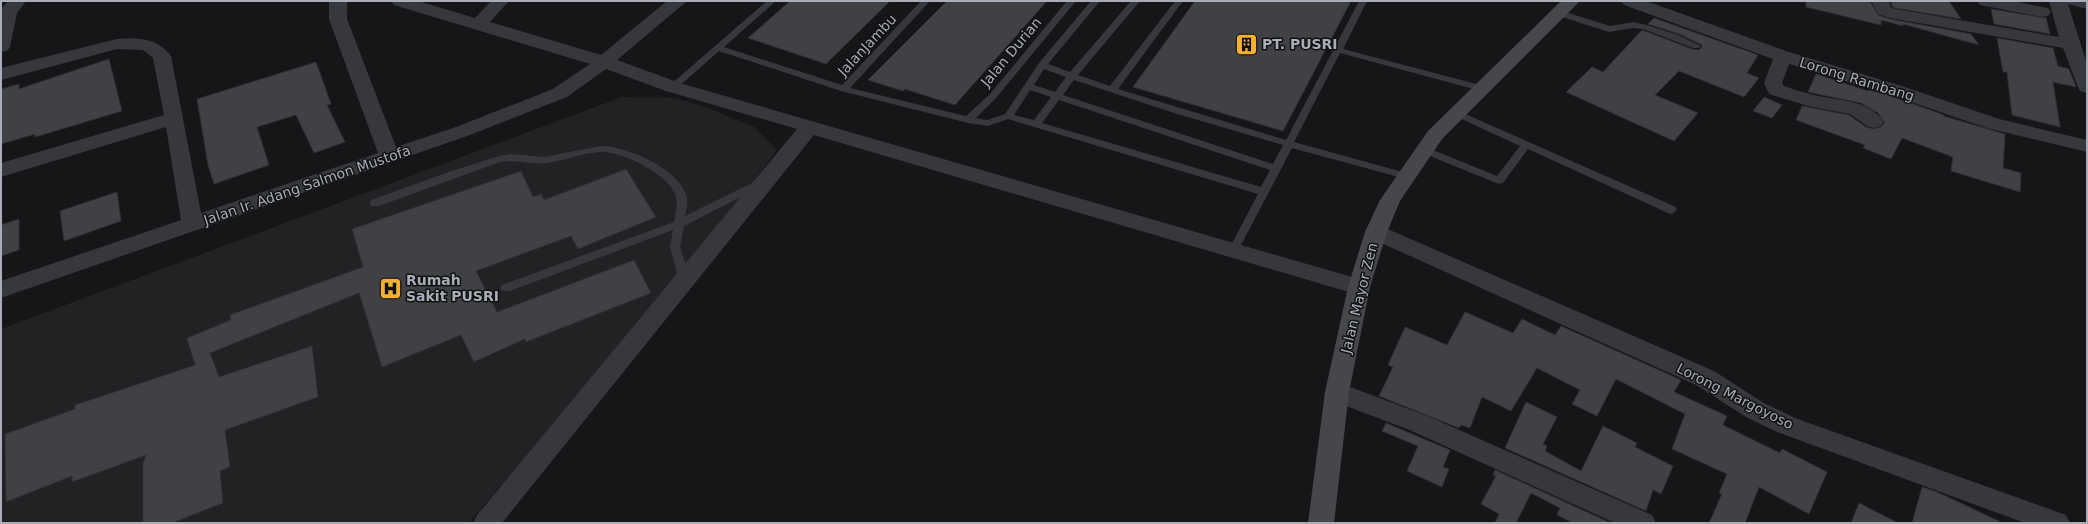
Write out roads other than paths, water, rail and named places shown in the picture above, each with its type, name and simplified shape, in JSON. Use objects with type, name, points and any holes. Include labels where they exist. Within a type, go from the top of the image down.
[{"type":"street","points":[[1,46],[8,12],[17,1]]},
{"type":"street","points":[[338,1],[338,18],[389,156]]},
{"type":"street","points":[[401,1],[604,62],[673,86],[1234,249],[1359,287]]},
{"type":"street","points":[[479,24],[500,1]]},
{"type":"street","name":"Jalan Ir. Adang Salmon Mustofa","points":[[1,290],[463,131],[560,93],[604,62],[678,1]]},
{"type":"street","name":"Lorong Rambang","points":[[1630,1],[1783,56],[1896,90],[1994,124],[2087,146]]},
{"type":"street","points":[[1880,1],[1884,10],[1890,12],[2070,44]]},
{"type":"street","points":[[1986,1],[2042,12]]},
{"type":"street","points":[[2058,1],[2070,44],[2087,87]]},
{"type":"street","points":[[2074,1],[2087,4]]},
{"type":"street","name":"Jalan Mayor Zen","points":[[1321,523],[1337,392],[1359,287],[1376,232],[1390,200],[1424,150],[1456,113],[1565,7]]},
{"type":"street","points":[[1,74],[117,44],[131,43],[148,45],[162,56],[192,224]]},
{"type":"street","points":[[1783,56],[1773,83],[1776,90],[1808,100],[1856,109],[1874,122]]},
{"type":"street","points":[[1,170],[174,118]]},
{"type":"street","points":[[486,523],[810,126]]},
{"type":"street","name":"Lorong Margoyoso","points":[[1376,232],[1704,378],[1755,410],[1786,425],[2057,523]]},
{"type":"street","points":[[1337,392],[1421,424],[1643,523]]},
{"type":"lane","points":[[673,86],[772,1]]},
{"type":"lane","name":"JalanJambu","points":[[844,89],[926,1]]},
{"type":"lane","name":"Jalan Durian","points":[[968,120],[993,96],[1072,1]]},
{"type":"lane","points":[[1008,116],[1042,65],[1096,1]]},
{"type":"lane","points":[[1036,124],[1072,76],[1136,1]]},
{"type":"lane","points":[[1112,90],[1179,1]]},
{"type":"lane","points":[[1234,249],[1363,1]]},
{"type":"lane","points":[[1565,7],[1610,29],[1618,30],[1632,26],[1642,27],[1696,46]]},
{"type":"lane","points":[[718,48],[844,89],[968,120],[988,123],[1008,116],[1264,192]]},
{"type":"lane","points":[[1338,50],[1481,88]]},
{"type":"lane","points":[[1042,65],[1112,90],[1289,144],[1406,176]]},
{"type":"lane","points":[[1028,86],[1276,168]]},
{"type":"lane","points":[[1456,113],[1672,210]]},
{"type":"lane","points":[[1424,150],[1499,181],[1526,145]]},
{"type":"lane","points":[[375,203],[500,158],[525,157],[542,160],[557,158],[587,150],[610,149],[630,154],[668,177],[681,197],[679,224],[674,247],[685,281]]},
{"type":"lane","points":[[506,288],[679,224],[766,180]]},
{"type":"place","name":"PT. PUSRI","points":[[1246,44]]},
{"type":"place","name":"Rumah Sakit PUSRI","points":[[390,288]]}]
